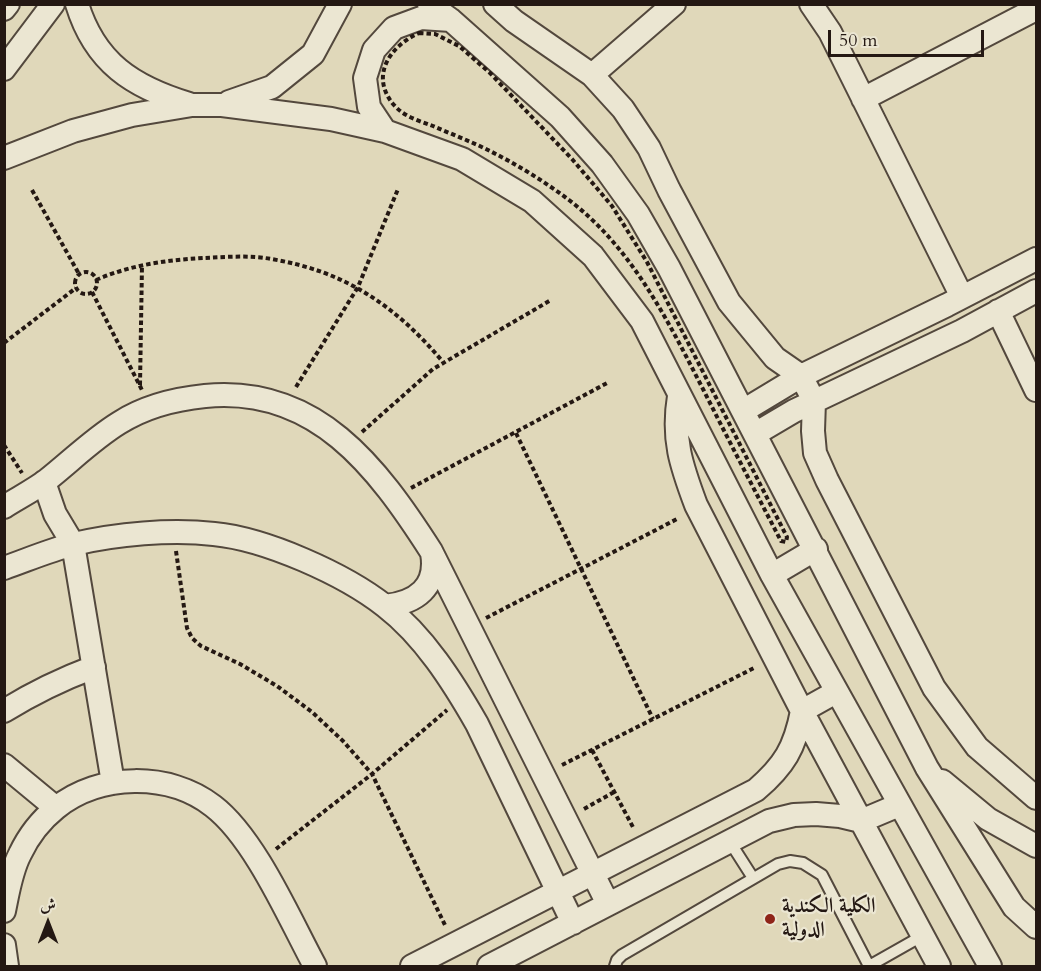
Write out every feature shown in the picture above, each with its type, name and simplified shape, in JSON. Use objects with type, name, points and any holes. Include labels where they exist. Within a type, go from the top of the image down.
[{"type":"street","points":[[4,9],[8,4]]},
{"type":"street","points":[[4,69],[53,4]]},
{"type":"street","points":[[77,4],[91,37],[109,62],[132,81],[159,95],[192,105]]},
{"type":"street","points":[[222,105],[272,87],[313,54],[340,4]]},
{"type":"street","points":[[429,4],[451,20],[560,117],[602,164],[638,214],[669,268],[816,549],[927,768],[1014,907],[1036,927]]},
{"type":"street","points":[[495,4],[514,21],[592,75],[623,109],[649,148],[729,302],[775,357],[801,376],[814,401],[815,453],[934,688],[977,747],[1036,798]]},
{"type":"street","points":[[592,75],[674,4]]},
{"type":"street","points":[[811,4],[830,33],[863,99],[955,301],[962,331]]},
{"type":"street","points":[[863,99],[1036,9]]},
{"type":"street","points":[[385,131],[369,107],[366,87],[365,78],[374,50],[394,28],[421,18],[451,20]]},
{"type":"street","points":[[4,158],[73,131],[132,116],[192,105],[222,105],[321,117],[385,131],[462,159],[532,201],[593,256],[642,321],[772,575],[990,966]]},
{"type":"street","points":[[743,411],[801,376],[1036,259]]},
{"type":"street","points":[[993,281],[1002,309],[1036,390]]},
{"type":"street","points":[[755,434],[814,401],[962,331],[1036,291]]},
{"type":"street","points":[[4,507],[38,485],[119,423],[151,408],[185,398],[220,394],[256,396],[285,404],[318,421],[348,445],[378,476],[431,551],[608,904]]},
{"type":"street","points":[[679,396],[675,421],[678,447],[696,506],[802,711],[939,966]]},
{"type":"street","points":[[38,485],[73,544],[113,783]]},
{"type":"street","points":[[4,568],[73,544],[138,535],[214,534],[245,539],[296,556],[340,578],[386,606],[415,635],[462,697],[573,923]]},
{"type":"street","points":[[772,575],[816,549]]},
{"type":"street","points":[[386,606],[403,604],[418,596],[429,583],[434,566],[431,551]]},
{"type":"street","points":[[4,711],[49,685],[94,667]]},
{"type":"street","points":[[802,711],[836,692]]},
{"type":"street","points":[[412,966],[756,790],[776,773],[789,754],[798,733],[802,711]]},
{"type":"street","points":[[4,765],[56,808]]},
{"type":"street","points":[[927,768],[988,819],[1036,846]]},
{"type":"street","points":[[4,911],[9,884],[19,855],[36,829],[56,808],[83,792],[113,783],[148,781],[183,788],[214,806],[239,832],[259,863],[315,966]]},
{"type":"street","points":[[489,966],[768,821],[795,815],[840,816],[861,821],[899,805]]},
{"type":"street","points":[[4,945],[7,966]]},
{"type":"lane","points":[[730,842],[753,878]]},
{"type":"lane","points":[[615,966],[622,955],[778,864],[790,861],[803,863],[822,874],[869,966],[922,936]]},
{"type":"path","points":[[285,404],[358,287],[398,189]]},
{"type":"path","points":[[32,190],[80,274]]},
{"type":"path","points":[[96,280],[142,266],[189,259],[269,258],[320,270],[358,287],[390,310],[420,335],[443,362]]},
{"type":"path","points":[[140,386],[142,266]]},
{"type":"path","points":[[92,292],[83,293],[76,288],[75,283],[80,274],[88,272],[96,280]]},
{"type":"path","points":[[92,292],[96,280]]},
{"type":"path","points":[[4,343],[76,288]]},
{"type":"path","points":[[92,292],[151,408]]},
{"type":"path","points":[[348,445],[422,377],[443,362],[551,300]]},
{"type":"path","points":[[394,497],[609,382]]},
{"type":"path","points":[[516,433],[652,719]]},
{"type":"path","points":[[4,445],[38,485]]},
{"type":"path","points":[[470,627],[682,517]]},
{"type":"path","points":[[174,533],[187,628],[192,638],[201,646],[240,664],[277,686],[312,712],[344,741],[372,774],[455,945]]},
{"type":"path","points":[[543,775],[759,666]]},
{"type":"path","points":[[259,863],[372,774],[462,697]]},
{"type":"path","points":[[592,750],[644,848]]},
{"type":"path","points":[[565,819],[614,792]]},
{"type":"place","name":"الكلية الكندية الدولية","points":[[770,919]]}]
